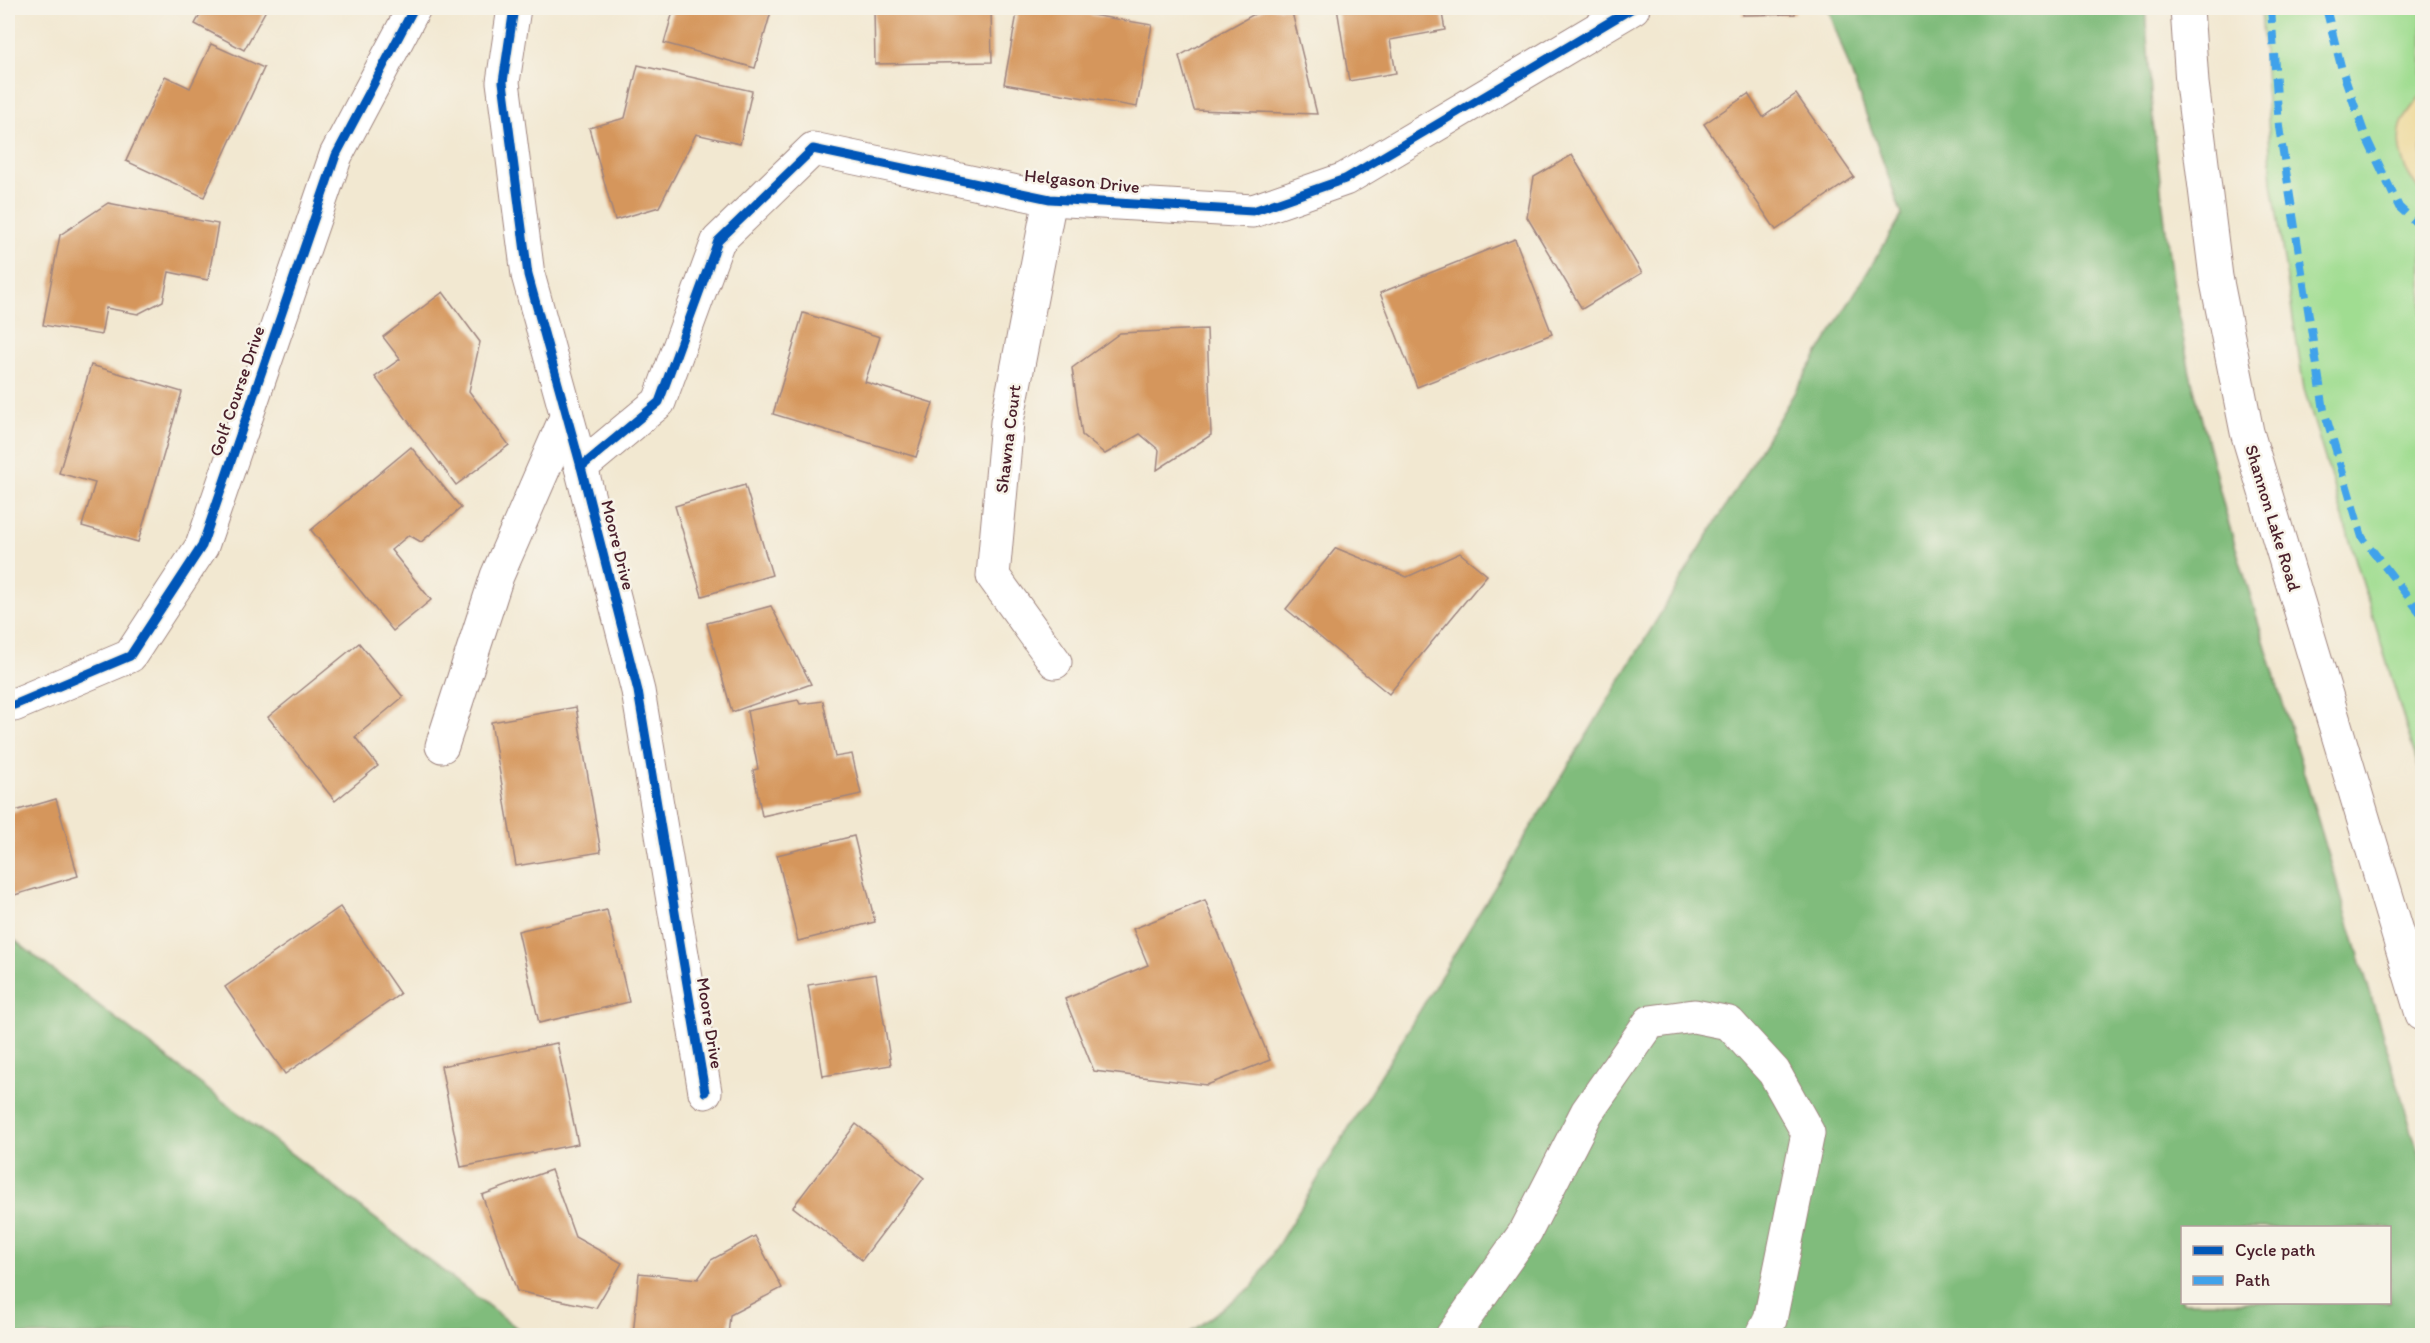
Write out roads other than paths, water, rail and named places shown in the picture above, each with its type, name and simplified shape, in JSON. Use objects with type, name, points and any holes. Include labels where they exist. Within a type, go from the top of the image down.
[{"type":"street","name":"Golf Course Drive","points":[[8,705],[14,705],[130,656],[202,546],[336,155],[414,8]]},
{"type":"street","name":"Moore Drive","points":[[514,8],[503,82],[528,275],[581,467],[638,691],[705,1092]]},
{"type":"street","name":"Helgason Drive","points":[[581,467],[659,402],[718,241],[813,149],[1050,199],[1253,211],[1346,179],[1633,8]]},
{"type":"street","name":"Shannon Lake Road","points":[[2187,8],[2192,83],[2216,277],[2247,432],[2422,1014]]},
{"type":"street","name":"Shawna Court","points":[[1050,199],[1007,422],[993,576],[1055,662]]},
{"type":"street","points":[[442,746],[497,576],[567,415]]},
{"type":"street","points":[[1452,1335],[1526,1231],[1587,1112],[1650,1022],[1694,1016],[1729,1023],[1774,1072],[1808,1133],[1770,1320],[1762,1335]]}]
